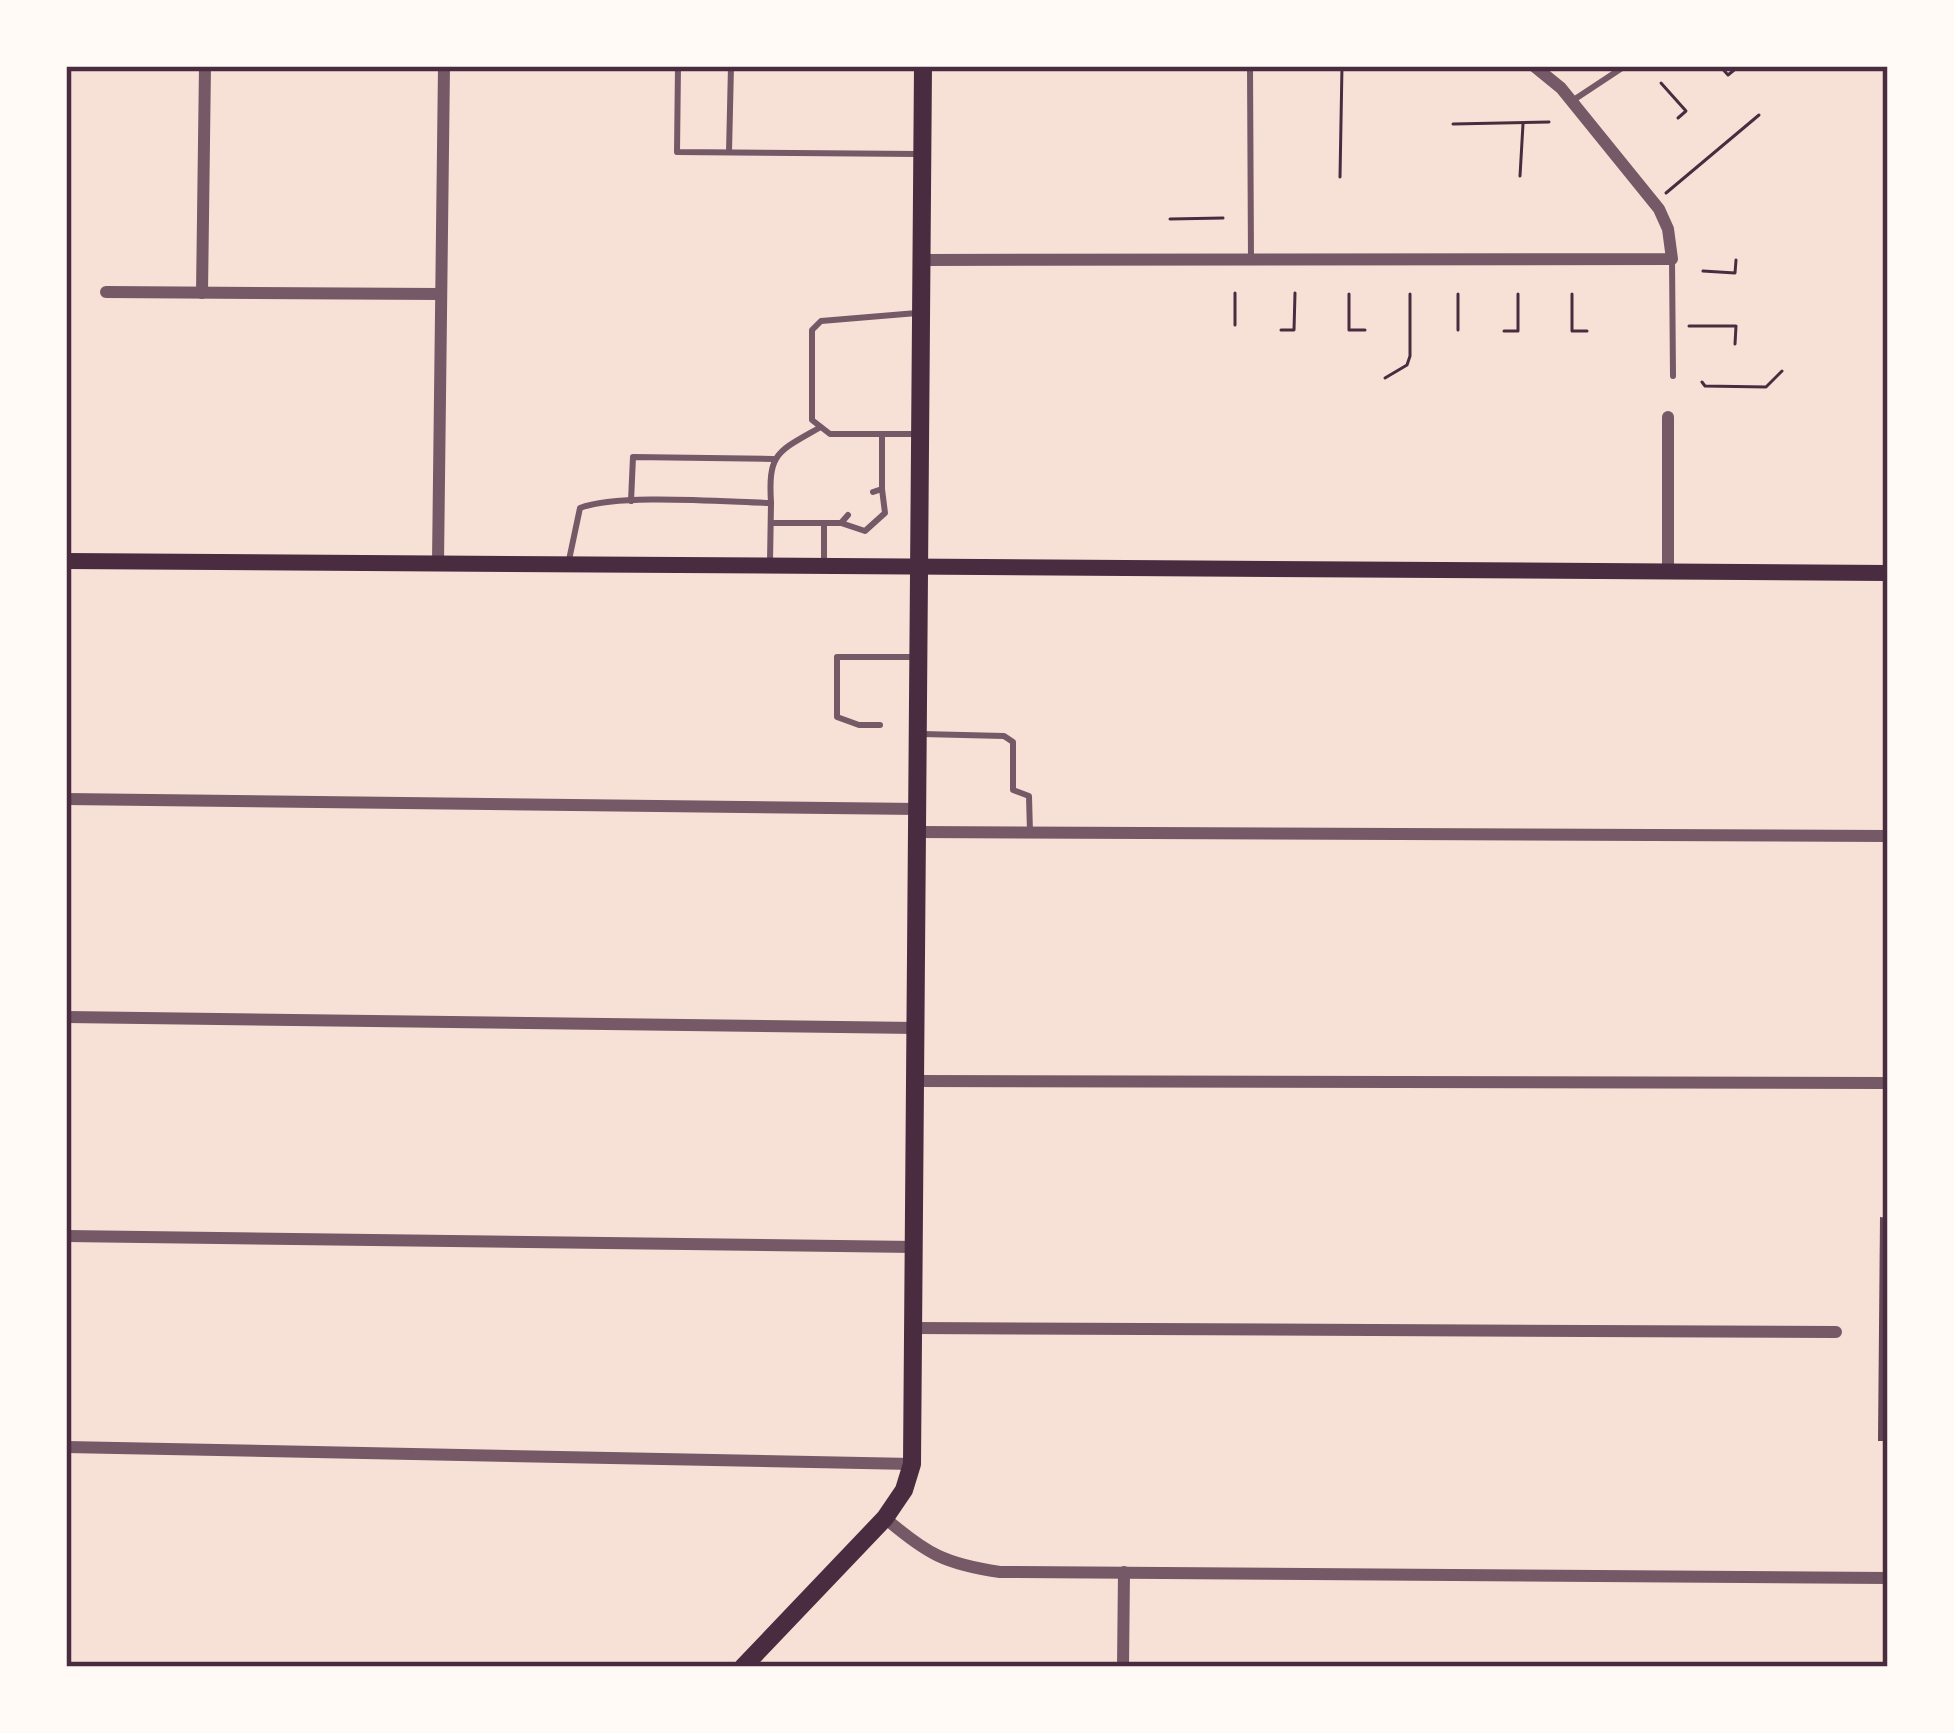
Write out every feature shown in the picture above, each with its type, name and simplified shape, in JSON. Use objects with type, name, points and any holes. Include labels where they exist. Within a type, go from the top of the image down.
[{"type":"main road","points":[[742,1667],[885,1519],[904,1490],[912,1464],[923,66]]},
{"type":"main road","points":[[66,561],[1888,573]]},
{"type":"street","points":[[202,293],[205,66]]},
{"type":"street","points":[[438,562],[444,66]]},
{"type":"street","points":[[921,260],[1672,260],[1659,209],[1572,101],[1534,66]]},
{"type":"street","points":[[106,292],[442,294]]},
{"type":"street","points":[[1668,417],[1668,572]]},
{"type":"street","points":[[66,799],[919,809]]},
{"type":"street","points":[[918,832],[1888,836]]},
{"type":"street","points":[[66,1017],[917,1028]]},
{"type":"street","points":[[916,1081],[1888,1083]]},
{"type":"street","points":[[66,1236],[915,1247]]},
{"type":"street","points":[[914,1328],[1837,1332]]},
{"type":"street","points":[[66,1448],[912,1464]]},
{"type":"street","points":[[885,1519],[914,1544],[953,1566],[1000,1572],[1888,1578]]},
{"type":"street","points":[[1123,1667],[1124,1572]]},
{"type":"lane","points":[[678,66],[677,152],[922,154]]},
{"type":"lane","points":[[729,152],[731,66]]},
{"type":"lane","points":[[1250,66],[1251,262]]},
{"type":"lane","points":[[1572,101],[1625,66]]},
{"type":"lane","points":[[1672,260],[1672,376]]},
{"type":"lane","points":[[920,434],[830,434],[819,428],[812,420],[812,330],[820,322],[921,312]]},
{"type":"lane","points":[[770,565],[773,459],[778,451],[819,428]]},
{"type":"lane","points":[[772,524],[841,524],[865,531],[885,513],[878,491],[882,436]]},
{"type":"lane","points":[[631,501],[633,457],[773,459]]},
{"type":"lane","points":[[568,564],[580,508],[595,502],[771,503]]},
{"type":"lane","points":[[841,524],[848,515]]},
{"type":"lane","points":[[824,524],[824,566]]},
{"type":"lane","points":[[880,725],[859,725],[837,717],[837,658],[917,657]]},
{"type":"lane","points":[[919,734],[1004,736],[1013,742],[1013,790],[1028,796],[1030,832]]},
{"type":"path","points":[[1340,177],[1342,66]]},
{"type":"path","points":[[1720,66],[1728,75],[1739,66]]},
{"type":"path","points":[[1661,83],[1686,111],[1678,118]]},
{"type":"path","points":[[1660,198],[1759,115]]},
{"type":"path","points":[[1453,124],[1549,122]]},
{"type":"path","points":[[1520,176],[1523,123]]},
{"type":"path","points":[[1170,219],[1223,218]]},
{"type":"path","points":[[1703,272],[1735,272],[1736,260]]},
{"type":"path","points":[[1235,293],[1235,325]]},
{"type":"path","points":[[1281,330],[1294,330],[1294,293]]},
{"type":"path","points":[[1349,293],[1349,330],[1364,330]]},
{"type":"path","points":[[1385,378],[1407,365],[1410,356],[1410,294]]},
{"type":"path","points":[[1458,294],[1458,330]]},
{"type":"path","points":[[1504,331],[1518,332],[1518,294]]},
{"type":"path","points":[[1572,294],[1572,331],[1587,331]]},
{"type":"path","points":[[1672,326],[1736,326],[1735,344]]},
{"type":"path","points":[[1702,382],[1705,386],[1766,387],[1782,370]]},
{"type":"building","points":[[1880,1217],[1888,1218],[1888,1441],[1878,1441]]}]
